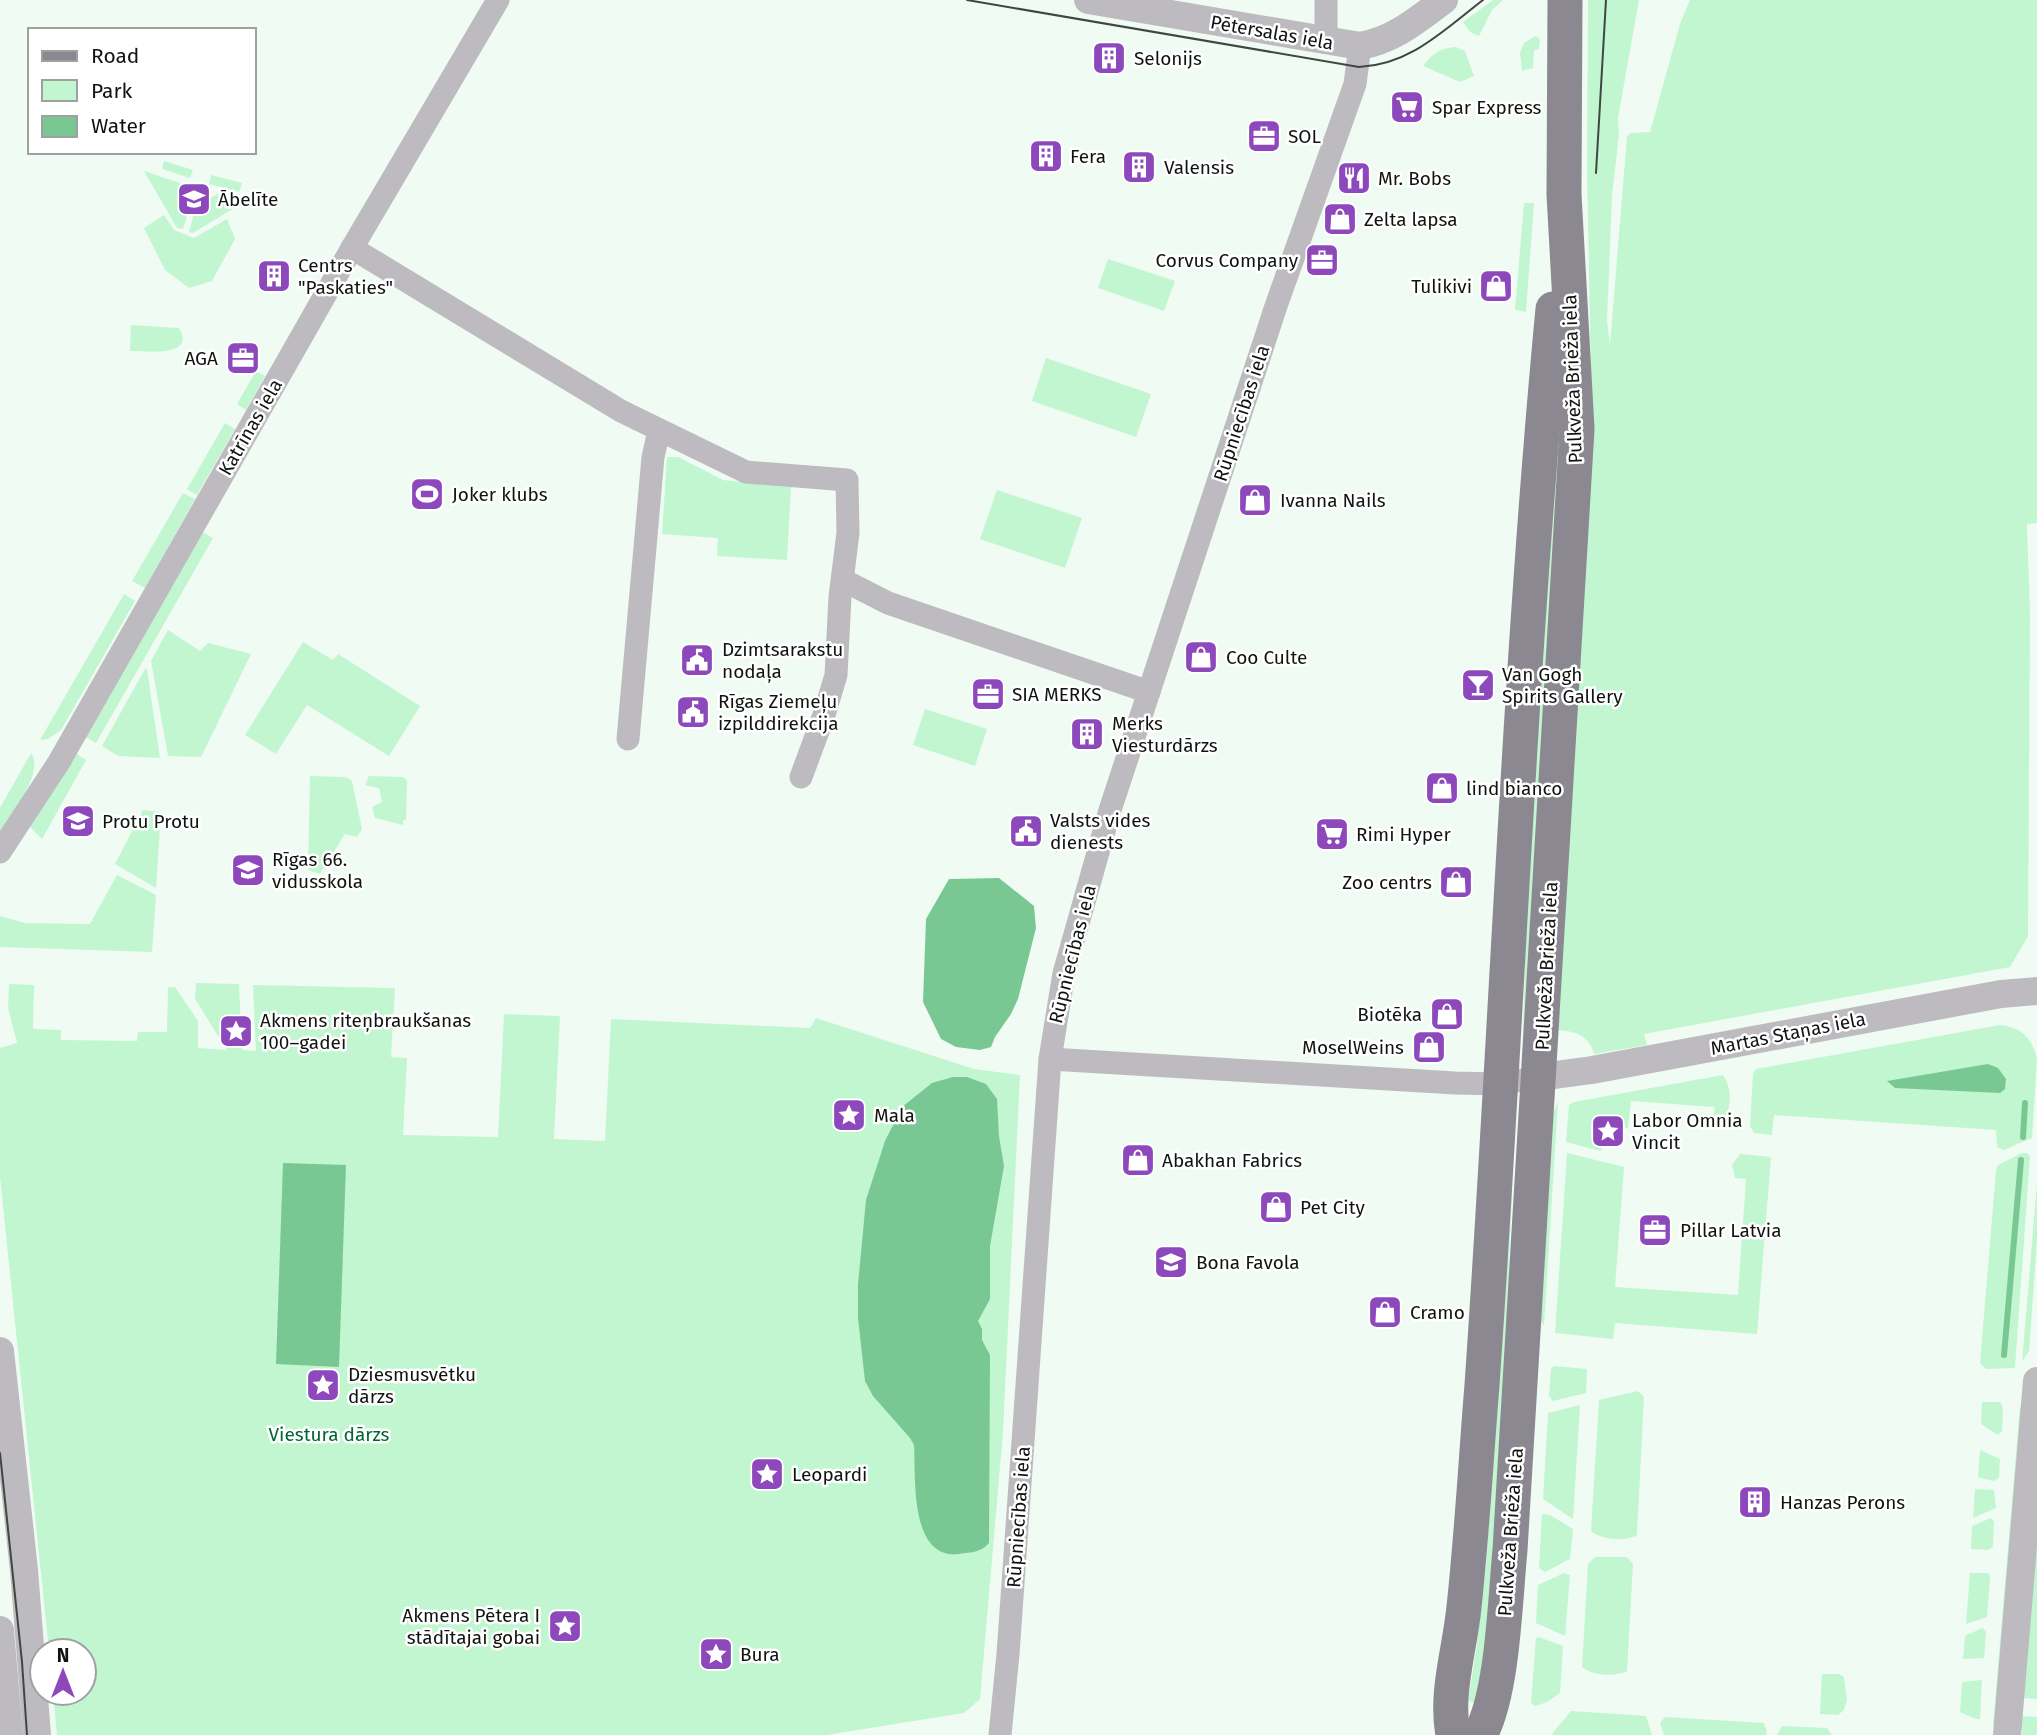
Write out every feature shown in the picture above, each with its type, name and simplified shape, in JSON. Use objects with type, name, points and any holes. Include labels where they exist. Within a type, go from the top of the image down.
[{"type":"main road","name":"Pulkveža Brieža iela","points":[[1480,1735],[1491,1710],[1510,1550],[1577,429],[1564,194],[1565,0]]},
{"type":"main road","name":"Pulkveža Brieža iela","points":[[1453,1735],[1450,1704],[1464,1608],[1482,1382],[1517,776],[1542,424],[1564,194]]},
{"type":"main road","points":[[1542,424],[1549,414],[1559,410],[1570,415],[1577,429]]},
{"type":"street","name":"Katrīnas iela","points":[[0,852],[58,762],[352,248],[498,0]]},
{"type":"street","name":"Pētersalas iela","points":[[1088,0],[1360,46],[1379,43],[1395,35],[1444,0]]},
{"type":"street","points":[[1323,41],[1326,0]]},
{"type":"street","name":"Rūpniecības iela","points":[[1000,1735],[1009,1654],[1051,1059],[1064,973],[1110,810],[1276,306],[1356,81],[1360,46]]},
{"type":"street","points":[[352,248],[523,353],[659,431],[746,472],[847,480],[848,533],[836,676],[800,777]]},
{"type":"street","points":[[628,739],[653,457],[659,431]]},
{"type":"street","points":[[843,580],[888,603],[1149,692]]},
{"type":"street","name":"Martas Staņas iela","points":[[1539,1077],[1592,1070],[2001,994],[2037,991]]},
{"type":"street","points":[[1051,1059],[1500,1084],[1539,1077]]},
{"type":"street","points":[[0,1351],[23,1557],[37,1735]]},
{"type":"street","points":[[2007,1735],[2037,1381]]},
{"type":"street","points":[[0,1630],[9,1735]]},
{"type":"green space","points":[[1493,0],[1503,0],[1492,10],[1479,36],[1470,32],[1463,22]]},
{"type":"green space","points":[[1588,0],[1639,0],[1618,118],[1607,321],[1610,345],[1627,136],[1631,133],[1650,132],[1680,24],[1690,0],[2037,0],[2037,523],[2027,524],[2030,613],[2028,936],[2010,967],[1644,1034],[1647,1045],[1594,1054],[1585,1038],[1556,1030],[1592,433],[1587,170]]},
{"type":"green space","points":[[1535,36],[1540,39],[1539,49],[1534,50],[1533,68],[1522,71],[1520,53],[1524,43]]},
{"type":"green space","points":[[1456,47],[1465,51],[1474,76],[1460,82],[1423,66],[1437,52]]},
{"type":"green space","points":[[164,161],[193,170],[190,178],[162,169]]},
{"type":"green space","points":[[144,171],[180,183],[191,203],[183,229],[177,228]]},
{"type":"green space","points":[[211,175],[242,183],[239,192],[209,184]]},
{"type":"green space","points":[[218,194],[246,201],[193,233],[189,232],[196,205]]},
{"type":"green space","points":[[1524,203],[1534,203],[1526,312],[1515,310]]},
{"type":"green space","points":[[164,215],[174,230],[194,238],[227,219],[235,239],[212,281],[189,288],[165,270],[144,228]]},
{"type":"green space","points":[[1108,259],[1175,281],[1164,311],[1098,288]]},
{"type":"green space","points":[[131,325],[179,328],[183,338],[181,344],[167,351],[130,351]]},
{"type":"green space","points":[[1046,358],[1151,394],[1136,437],[1032,401]]},
{"type":"green space","points":[[256,371],[265,376],[246,410],[237,404]]},
{"type":"green space","points":[[225,423],[235,429],[197,495],[187,489]]},
{"type":"green space","points":[[1560,442],[1529,1034],[1523,1034],[1551,446]]},
{"type":"green space","points":[[667,457],[678,457],[723,480],[791,487],[787,560],[717,556],[718,538],[662,534]]},
{"type":"green space","points":[[997,490],[1082,518],[1065,568],[980,539]]},
{"type":"green space","points":[[183,493],[195,499],[145,588],[132,581]]},
{"type":"green space","points":[[201,531],[213,538],[96,743],[84,736]]},
{"type":"green space","points":[[124,594],[135,601],[61,730],[48,739],[40,740]]},
{"type":"green space","points":[[168,630],[200,651],[208,643],[251,654],[201,757],[168,756],[151,661]]},
{"type":"green space","points":[[303,642],[333,660],[338,654],[420,706],[389,756],[307,705],[276,754],[245,735]]},
{"type":"green space","points":[[145,669],[160,758],[118,756],[102,746]]},
{"type":"green space","points":[[925,709],[987,729],[975,766],[913,745]]},
{"type":"green space","points":[[74,752],[86,760],[42,839],[30,827]]},
{"type":"green space","points":[[31,753],[34,771],[30,782],[0,833],[0,808]]},
{"type":"green space","points":[[310,776],[346,777],[352,781],[362,829],[357,837],[345,834],[320,874],[308,870]]},
{"type":"green space","points":[[369,776],[403,777],[407,781],[406,820],[403,820],[403,825],[375,818],[372,807],[382,802],[379,788],[365,785]]},
{"type":"green space","points":[[143,810],[161,812],[156,888],[115,864]]},
{"type":"green space","points":[[117,875],[156,895],[152,952],[0,947],[0,916],[25,923],[90,924]]},
{"type":"green space","name":"Viestura dārzs","points":[[196,983],[239,984],[242,1050],[256,1051],[253,985],[395,988],[391,1057],[407,1058],[403,1135],[498,1137],[504,1014],[560,1016],[554,1139],[605,1141],[611,1019],[810,1028],[816,1018],[974,1069],[1020,1075],[1003,1432],[980,1699],[964,1713],[826,1735],[57,1735],[54,1707],[98,1707],[98,1637],[48,1637],[0,1177],[0,1048],[17,1043],[8,1008],[9,984],[34,985],[33,1029],[61,1030],[61,1040],[137,1041],[138,1032],[167,1032],[168,987],[175,987],[198,1021],[198,1048],[227,1050],[195,999]]},
{"type":"green space","points":[[2000,1025],[2014,1028],[2024,1034],[2032,1044],[2037,1058],[2032,1138],[2004,1150],[1997,1147],[1996,1130],[1774,1115],[1772,1135],[1754,1133],[1750,1126],[1753,1074],[1756,1069]]},
{"type":"green space","points":[[1723,1075],[1730,1097],[1724,1120],[1713,1120],[1715,1107],[1631,1101],[1628,1128],[1592,1123],[1591,1132],[1603,1135],[1601,1151],[1566,1142],[1569,1105],[1574,1102]]},
{"type":"green space","points":[[1558,1102],[1544,1326],[1540,1319],[1550,1120]]},
{"type":"green space","points":[[1514,1150],[1509,1259],[1511,1318],[1493,1624],[1477,1703],[1468,1701],[1486,1566]]},
{"type":"green space","points":[[1567,1153],[1624,1167],[1615,1287],[1738,1295],[1746,1179],[1735,1178],[1732,1165],[1740,1154],[1771,1157],[1757,1334],[1615,1323],[1613,1339],[1555,1333]]},
{"type":"green space","points":[[2027,1153],[2030,1157],[2015,1368],[1986,1369],[1980,1363],[1996,1170],[1998,1165]]},
{"type":"green space","points":[[2037,1183],[2037,1241],[2029,1351],[2022,1362]]},
{"type":"green space","points":[[1554,1366],[1587,1369],[1586,1393],[1553,1401],[1549,1396],[1551,1369]]},
{"type":"green space","points":[[1638,1391],[1644,1397],[1637,1535],[1627,1539],[1607,1538],[1591,1531],[1599,1400]]},
{"type":"green space","points":[[1982,1402],[2000,1402],[2003,1408],[2002,1431],[1998,1435],[1981,1424]]},
{"type":"green space","points":[[1580,1405],[1573,1519],[1543,1499],[1548,1413]]},
{"type":"green space","points":[[2020,1406],[2023,1412],[1997,1724],[1993,1725]]},
{"type":"green space","points":[[1980,1450],[2000,1459],[1999,1478],[1993,1481],[1978,1477]]},
{"type":"green space","points":[[1975,1489],[1994,1490],[1996,1508],[1973,1518]]},
{"type":"green space","points":[[1542,1514],[1550,1515],[1573,1529],[1570,1559],[1545,1572],[1539,1568]]},
{"type":"green space","points":[[1991,1518],[1994,1522],[1993,1547],[1988,1550],[1971,1549],[1972,1526]]},
{"type":"green space","points":[[2037,1550],[2037,1699],[2020,1698],[2032,1558]]},
{"type":"green space","points":[[1595,1557],[1627,1557],[1633,1564],[1627,1671],[1617,1674],[1598,1674],[1582,1667],[1588,1564]]},
{"type":"green space","points":[[1564,1573],[1570,1575],[1565,1636],[1536,1623],[1538,1585]]},
{"type":"green space","points":[[1970,1573],[1989,1573],[1987,1617],[1966,1624]]},
{"type":"green space","points":[[1982,1628],[1986,1631],[1984,1658],[1963,1659],[1965,1636]]},
{"type":"green space","points":[[1536,1638],[1563,1646],[1560,1693],[1535,1706],[1531,1703]]},
{"type":"green space","points":[[1822,1674],[1839,1674],[1844,1677],[1847,1700],[1844,1710],[1838,1715],[1820,1714]]},
{"type":"green space","points":[[1982,1680],[1980,1719],[1976,1719],[1960,1712],[1962,1682]]},
{"type":"green space","points":[[1571,1711],[1646,1716],[1652,1735],[1551,1735]]},
{"type":"green space","points":[[2018,1716],[2037,1717],[2037,1735],[2022,1735],[2022,1730],[2017,1730]]},
{"type":"green space","points":[[1665,1717],[1764,1723],[1767,1732],[1766,1735],[1664,1735],[1660,1723]]},
{"type":"green space","points":[[1782,1726],[1827,1728],[1832,1735],[1777,1735]]},
{"type":"water","points":[[999,878],[1034,906],[1036,928],[1018,999],[991,1047],[980,1050],[956,1047],[941,1039],[923,1002],[926,919],[949,879]]},
{"type":"water","points":[[1988,1064],[1998,1068],[2006,1079],[2005,1089],[2000,1093],[1895,1088],[1887,1081]]},
{"type":"water","points":[[953,1077],[967,1077],[986,1084],[997,1099],[1004,1166],[990,1246],[990,1299],[978,1321],[982,1329],[982,1340],[990,1355],[989,1543],[979,1550],[959,1554],[943,1552],[931,1544],[923,1531],[916,1495],[914,1445],[873,1396],[865,1381],[858,1318],[858,1284],[866,1200],[885,1141],[902,1107],[932,1083]]},
{"type":"water","points":[[283,1163],[346,1165],[339,1367],[276,1364]]},
{"type":"waterway","points":[[2023,1137],[2025,1103]]},
{"type":"waterway","points":[[2004,1355],[2021,1160]]},
{"type":"tram line","points":[[967,0],[1359,67],[1377,65],[1410,53],[1440,34],[1483,0]]},
{"type":"tram line","points":[[1596,173],[1606,0]]},
{"type":"tram line","points":[[0,1453],[27,1735]]},
{"type":"place","name":"Selonijs","points":[[1109,58]]},
{"type":"place","name":"Spar Express","points":[[1407,107]]},
{"type":"place","name":"SOL","points":[[1264,136]]},
{"type":"place","name":"Fera","points":[[1046,156]]},
{"type":"place","name":"Valensis","points":[[1139,167]]},
{"type":"place","name":"Mr. Bobs","points":[[1354,178]]},
{"type":"place","name":"Ābelīte","points":[[194,199]]},
{"type":"place","name":"Zelta lapsa","points":[[1340,219]]},
{"type":"place","name":"Corvus Company","points":[[1322,260]]},
{"type":"place","name":"Centrs \"Paskaties\"","points":[[274,276]]},
{"type":"place","name":"Tulikivi","points":[[1496,286]]},
{"type":"place","name":"AGA","points":[[243,358]]},
{"type":"place","name":"Joker klubs","points":[[427,494]]},
{"type":"place","name":"Ivanna Nails","points":[[1255,500]]},
{"type":"place","name":"Coo Culte","points":[[1201,657]]},
{"type":"place","name":"Dzimtsarakstu nodaļa","points":[[697,660]]},
{"type":"place","name":"Van Gogh Spirits Gallery","points":[[1478,685]]},
{"type":"place","name":"SIA MERKS","points":[[988,694]]},
{"type":"place","name":"Rīgas Ziemeļu izpilddirekcija","points":[[693,712]]},
{"type":"place","name":"Merks Viesturdārzs","points":[[1087,734]]},
{"type":"place","name":"lind bianco","points":[[1442,788]]},
{"type":"place","name":"Protu Protu","points":[[78,821]]},
{"type":"place","name":"Valsts vides dienests","points":[[1026,831]]},
{"type":"place","name":"Rimi Hyper","points":[[1332,834]]},
{"type":"place","name":"Rīgas 66. vidusskola","points":[[248,870]]},
{"type":"place","name":"Zoo centrs","points":[[1456,882]]},
{"type":"place","name":"Biotēka","points":[[1447,1014]]},
{"type":"place","name":"Akmens riteņbraukšanas 100–gadei","points":[[236,1031]]},
{"type":"place","name":"MoselWeins","points":[[1429,1047]]},
{"type":"place","name":"Mala","points":[[849,1115]]},
{"type":"place","name":"Labor Omnia Vincit","points":[[1608,1131]]},
{"type":"place","name":"Abakhan Fabrics","points":[[1138,1160]]},
{"type":"place","name":"Pet City","points":[[1276,1207]]},
{"type":"place","name":"Pillar Latvia","points":[[1655,1230]]},
{"type":"place","name":"Bona Favola","points":[[1171,1262]]},
{"type":"place","name":"Cramo","points":[[1385,1312]]},
{"type":"place","name":"Dziesmusvētku dārzs","points":[[323,1385]]},
{"type":"place","name":"Leopardi","points":[[767,1474]]},
{"type":"place","name":"Hanzas Perons","points":[[1755,1502]]},
{"type":"place","name":"Akmens Pētera I stādītajai gobai","points":[[565,1626]]},
{"type":"place","name":"Bura","points":[[716,1654]]}]
